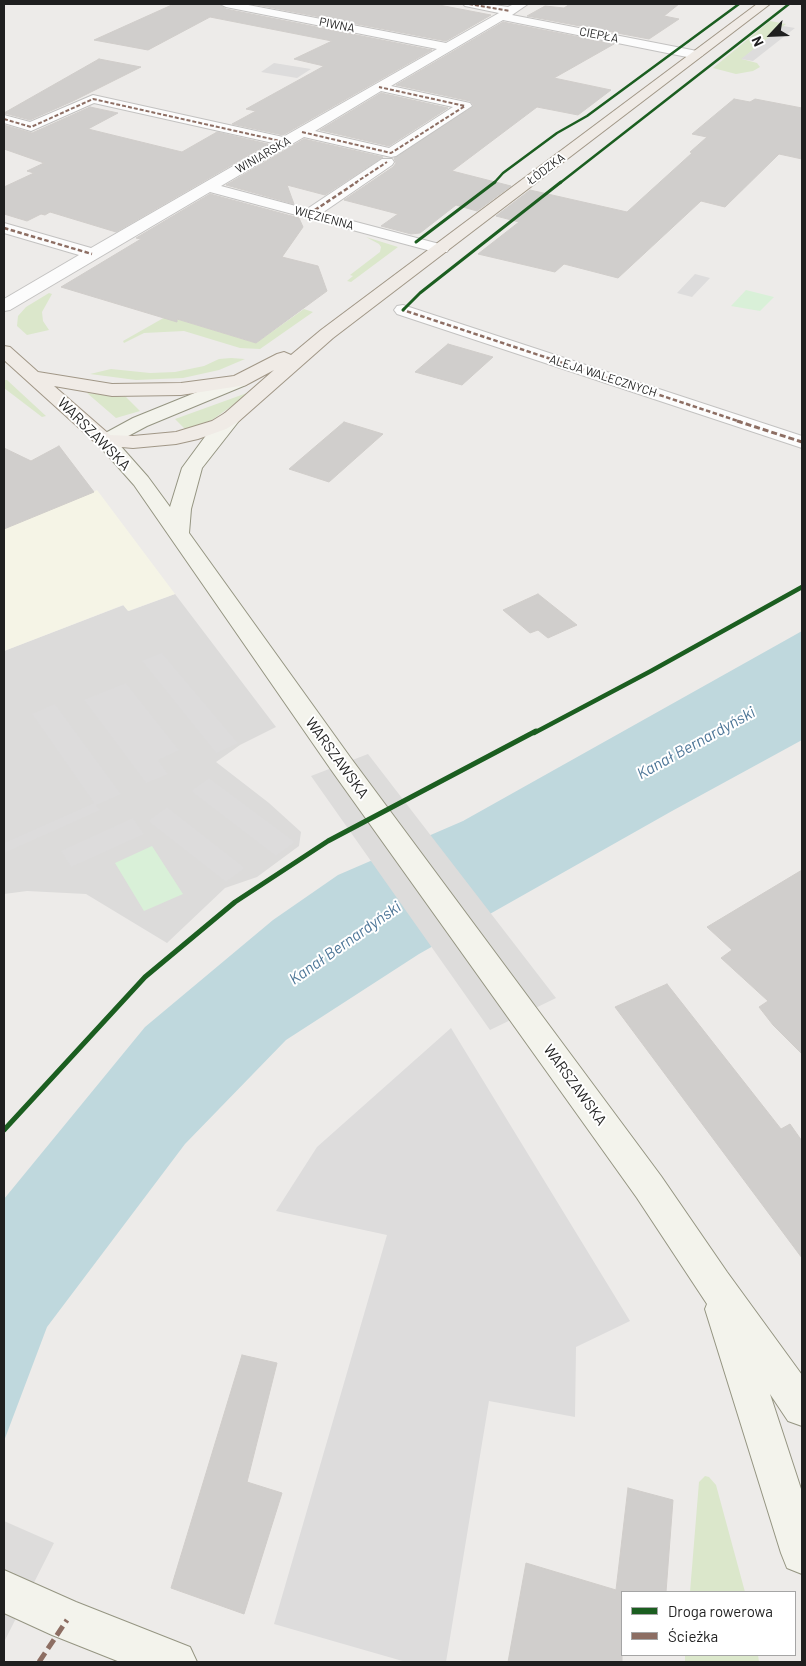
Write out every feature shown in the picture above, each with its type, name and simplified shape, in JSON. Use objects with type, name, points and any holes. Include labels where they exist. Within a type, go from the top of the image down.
[{"type":"main road","name":"ŁÓDZKA","points":[[105,441],[133,442],[176,438],[206,431],[232,418],[327,334],[764,4]]},
{"type":"main road","name":"ŁÓDZKA","points":[[239,381],[327,334]]},
{"type":"main road","name":"WARSZAWSKA","points":[[4,351],[105,441]]},
{"type":"main road","points":[[36,378],[86,387],[138,391],[181,389],[239,381]]},
{"type":"street","name":"PIWNA","points":[[226,4],[448,47]]},
{"type":"street","name":"CIEPŁA","points":[[470,4],[511,10],[697,55]]},
{"type":"street","name":"WINIARSKA","points":[[4,306],[511,10]]},
{"type":"street","points":[[302,132],[391,153],[465,106],[379,87]]},
{"type":"street","points":[[4,119],[31,126],[93,99],[285,142]]},
{"type":"street","points":[[309,214],[387,162]]},
{"type":"street","name":"WIĘZIENNA","points":[[207,188],[441,249]]},
{"type":"street","points":[[4,228],[92,254]]},
{"type":"street","name":"ALEJA WALECZNYCH","points":[[403,310],[802,442]]},
{"type":"street","points":[[105,441],[140,422],[239,381]]},
{"type":"street","points":[[178,534],[184,487],[192,468],[214,438],[232,418]]},
{"type":"street","name":"WARSZAWSKA","points":[[105,441],[140,481],[341,764],[649,1187],[714,1284],[802,1407]]},
{"type":"street","name":"WARSZAWSKA","points":[[714,1284],[802,1554]]},
{"type":"street","points":[[15,1596],[67,1620],[175,1662]]},
{"type":"shaded area","points":[[783,26],[795,28],[753,61],[741,59]]},
{"type":"shaded area","points":[[274,63],[311,69],[297,78],[261,72]]},
{"type":"shaded area","points":[[695,274],[710,278],[692,297],[677,293]]},
{"type":"shaded area","points":[[97,490],[175,594],[128,611],[123,605],[4,651],[4,529]]},
{"type":"shaded area","points":[[175,594],[276,727],[240,745],[216,762],[269,803],[301,832],[299,846],[257,877],[225,888],[167,943],[86,894],[27,891],[4,894],[4,651],[124,605],[129,611]]},
{"type":"shaded area","points":[[162,653],[238,743],[216,753],[142,661]]},
{"type":"shaded area","points":[[126,683],[179,750],[158,760],[168,774],[146,783],[84,700]]},
{"type":"shaded area","points":[[55,704],[121,794],[96,805],[100,810],[4,853],[4,843],[94,803],[32,714]]},
{"type":"shaded area","points":[[209,778],[295,842],[276,856],[191,791]]},
{"type":"shaded area","points":[[167,807],[245,868],[226,882],[148,821]]},
{"type":"shaded area","points":[[133,818],[144,834],[71,867],[61,851]]},
{"type":"shaded area","points":[[451,1028],[630,1321],[576,1347],[575,1417],[489,1401],[446,1662],[406,1662],[274,1624],[387,1235],[276,1211],[317,1147]]},
{"type":"green space","points":[[770,21],[786,24],[742,59],[757,63],[760,67],[753,71],[736,74],[713,68]]},
{"type":"green space","points":[[366,237],[398,247],[351,282],[347,281],[353,276],[350,275],[380,252],[381,247],[379,244]]},
{"type":"green space","points":[[746,290],[774,297],[760,311],[731,306]]},
{"type":"green space","points":[[49,293],[52,294],[42,312],[43,321],[49,330],[27,335],[17,326],[18,316],[26,307]]},
{"type":"green space","points":[[304,309],[313,312],[260,349],[240,348],[184,331],[144,333],[124,343],[123,341],[167,316],[256,343]]},
{"type":"green space","points":[[219,359],[245,359],[219,370],[183,378],[136,380],[90,374],[111,369],[150,373],[175,372],[204,366]]},
{"type":"green space","points":[[4,380],[7,380],[46,416],[42,417],[4,388]]},
{"type":"green space","points":[[87,393],[126,397],[140,411],[116,418]]},
{"type":"green space","points":[[247,393],[247,395],[212,420],[187,431],[175,419]]},
{"type":"green space","points":[[152,846],[183,894],[144,911],[115,863]]},
{"type":"green space","points":[[705,1476],[709,1477],[716,1485],[745,1591],[690,1591],[699,1482]]},
{"type":"green space","points":[[685,1656],[758,1656],[759,1662],[685,1662]]},
{"type":"water","name":"Kanał Bernardyński","points":[[802,631],[802,740],[419,954],[286,1040],[185,1144],[47,1327],[4,1441],[4,1199],[145,1027],[273,920],[338,875],[463,821]]},
{"type":"pier","points":[[368,754],[556,998],[490,1030],[311,776]]},
{"type":"pier","points":[[4,1521],[54,1543],[4,1642]]},
{"type":"building","points":[[174,4],[218,4],[226,9],[432,50],[283,135],[232,124],[256,111],[246,109],[324,66],[294,59],[332,41],[210,17],[148,50],[94,40]]},
{"type":"building","points":[[252,4],[434,4],[491,15],[446,41]]},
{"type":"building","points":[[570,4],[679,4],[664,16],[679,19],[649,39],[527,16],[545,6],[564,8]]},
{"type":"building","points":[[503,22],[614,44],[554,78],[611,90],[578,115],[537,107],[452,171],[511,186],[477,211],[456,205],[420,233],[411,234],[381,226],[398,214],[344,200],[393,167],[396,163],[394,158],[474,106],[470,101],[396,85]]},
{"type":"building","points":[[99,59],[141,67],[30,120],[4,113]]},
{"type":"building","points":[[381,93],[448,108],[389,146],[320,130]]},
{"type":"building","points":[[734,99],[750,102],[755,99],[802,108],[802,159],[779,154],[725,207],[701,201],[618,278],[564,264],[555,272],[478,254],[519,222],[496,216],[530,190],[627,212],[692,153],[690,152],[707,137],[692,134]]},
{"type":"building","points":[[90,107],[118,113],[88,129],[182,152],[217,132],[268,144],[116,232],[50,212],[27,221],[4,214],[4,187],[34,173],[27,171],[44,163],[4,149],[4,125],[32,133]]},
{"type":"building","points":[[304,139],[383,157],[325,195],[287,185],[294,204],[226,185]]},
{"type":"building","points":[[210,194],[299,218],[303,227],[282,257],[318,266],[327,291],[256,343],[177,319],[177,322],[61,287],[141,239],[136,238]]},
{"type":"building","points":[[448,344],[493,357],[462,385],[415,372]]},
{"type":"building","points":[[344,422],[383,434],[329,482],[289,469]]},
{"type":"building","points":[[59,446],[94,492],[4,529],[4,448],[31,461]]},
{"type":"building","points":[[538,594],[577,625],[548,638],[538,630],[530,633],[503,610]]},
{"type":"building","points":[[802,870],[802,1054],[773,1025],[759,1007],[768,1001],[721,958],[732,950],[707,927]]},
{"type":"building","points":[[667,984],[781,1129],[790,1124],[802,1141],[802,1258],[615,1007]]},
{"type":"building","points":[[242,1355],[277,1363],[247,1482],[282,1493],[244,1614],[171,1588]]},
{"type":"building","points":[[628,1488],[673,1500],[666,1591],[621,1591],[622,1662],[508,1662],[526,1563],[616,1590]]},
{"type":"marked path","points":[[469,4],[510,11]]},
{"type":"marked path","points":[[302,132],[391,153],[465,106],[379,87]]},
{"type":"marked path","points":[[4,119],[31,127],[93,99],[285,142]]},
{"type":"marked path","points":[[309,214],[387,162]]},
{"type":"marked path","points":[[4,228],[92,254]]},
{"type":"marked path","points":[[405,308],[403,310],[802,442]]},
{"type":"marked path","points":[[39,1662],[67,1620]]},
{"type":"cycle path","points":[[416,242],[492,186],[503,173],[557,133],[587,116],[739,4]]},
{"type":"cycle path","points":[[403,310],[420,293],[789,4]]},
{"type":"cycle path","points":[[4,1130],[145,977],[235,902],[328,841],[651,671],[802,587]]}]
